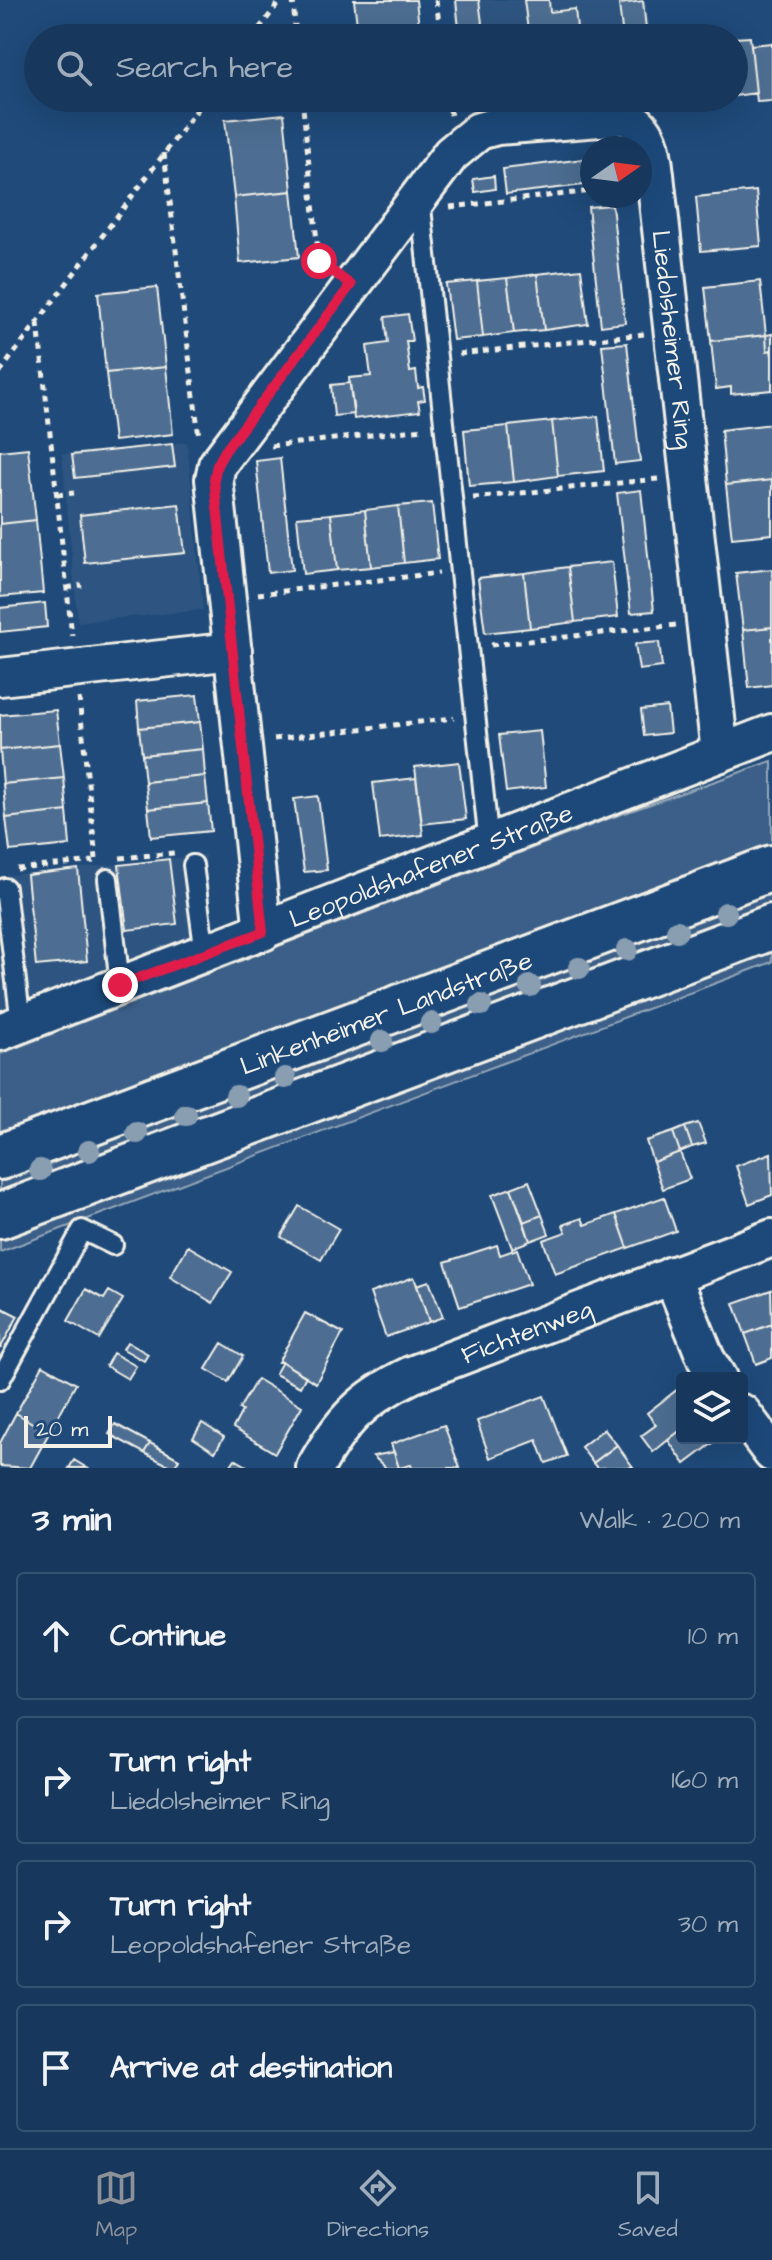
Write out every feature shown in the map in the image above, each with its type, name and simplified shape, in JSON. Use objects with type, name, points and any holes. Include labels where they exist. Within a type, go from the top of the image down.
[{"type":"main road","name":"Linkenheimer Landstraße","points":[[0,1157],[772,868]]},
{"type":"main road","name":"Linkenheimer Landstraße","points":[[0,1216],[772,927]]},
{"type":"street","name":"Liedolsheimer Ring","points":[[221,458],[351,285],[421,202],[451,154],[479,131],[497,126],[615,116],[635,120],[647,135],[652,153],[720,753]]},
{"type":"street","points":[[221,458],[214,479],[263,932]]},
{"type":"street","points":[[0,677],[233,651]]},
{"type":"street","name":"Leopoldshafener Straße","points":[[10,1028],[772,733]]},
{"type":"street","name":"Fichtenweg","points":[[315,1468],[352,1414],[380,1390],[411,1375],[772,1238]]},
{"type":"street","points":[[672,1275],[714,1372]]},
{"type":"street","points":[[748,1421],[772,1453]]},
{"type":"lane","points":[[421,202],[489,844]]},
{"type":"lane","points":[[193,865],[205,954]]},
{"type":"lane","points":[[108,879],[120,985]]},
{"type":"lane","points":[[5,888],[10,1028]]},
{"type":"lane","points":[[0,1380],[82,1230],[113,1245]]},
{"type":"path","points":[[263,24],[281,0]]},
{"type":"path","points":[[293,0],[295,24]]},
{"type":"path","points":[[436,0],[439,24]]},
{"type":"path","points":[[0,372],[195,112]]},
{"type":"path","points":[[303,112],[319,261],[351,285]]},
{"type":"path","points":[[164,152],[201,460],[445,427]]},
{"type":"path","points":[[421,202],[580,192]]},
{"type":"path","points":[[14,870],[97,860],[38,323]]},
{"type":"path","points":[[437,356],[672,331]]},
{"type":"path","points":[[452,501],[689,476]]},
{"type":"path","points":[[57,495],[74,493]]},
{"type":"path","points":[[227,598],[460,570]]},
{"type":"path","points":[[67,588],[82,585]]},
{"type":"path","points":[[468,647],[705,622]]},
{"type":"path","points":[[244,742],[475,715]]},
{"type":"path","points":[[112,859],[176,853]]},
{"type":"shaded area","points":[[453,0],[646,0],[649,24],[456,24]]},
{"type":"shaded area","points":[[187,442],[203,610],[78,622],[62,454]]},
{"type":"shaded area","points":[[772,761],[772,849],[0,1138],[0,1054],[605,820]]},
{"type":"shaded area","points":[[205,855],[211,927],[0,1012],[0,876]]},
{"type":"shaded area","points":[[772,885],[772,909],[0,1198],[0,1176]]},
{"type":"shaded area","points":[[772,945],[772,962],[0,1252],[0,1235]]},
{"type":"building","points":[[354,0],[416,0],[419,24],[357,24]]},
{"type":"building","points":[[456,0],[479,0],[482,24],[459,24]]},
{"type":"building","points":[[524,0],[549,0],[550,12],[575,9],[577,24],[527,24]]},
{"type":"building","points":[[643,1],[645,24],[621,24],[619,4]]},
{"type":"building","points":[[748,37],[756,93],[748,94]]},
{"type":"building","points":[[772,43],[772,101],[757,102],[751,45]]},
{"type":"building","points":[[284,114],[292,191],[234,197],[225,120]]},
{"type":"building","points":[[580,159],[580,185],[506,194],[503,169]]},
{"type":"building","points":[[494,176],[495,189],[475,192],[473,179]]},
{"type":"building","points":[[292,191],[299,257],[240,263],[234,197]]},
{"type":"building","points":[[756,191],[761,246],[701,251],[696,197]]},
{"type":"building","points":[[588,208],[612,208],[625,323],[601,326]]},
{"type":"building","points":[[581,269],[588,324],[544,330],[537,274]]},
{"type":"building","points":[[537,274],[544,330],[514,333],[507,278]]},
{"type":"building","points":[[507,278],[514,333],[483,337],[477,281]]},
{"type":"building","points":[[477,281],[483,337],[453,340],[446,284]]},
{"type":"building","points":[[760,281],[766,335],[711,341],[705,287]]},
{"type":"building","points":[[157,287],[166,367],[106,373],[98,293]]},
{"type":"building","points":[[408,314],[412,341],[406,341],[410,372],[416,371],[418,388],[423,387],[425,400],[418,401],[420,411],[354,419],[349,378],[371,376],[367,346],[388,343],[385,317]]},
{"type":"building","points":[[772,334],[772,356],[771,350],[767,351],[766,335]]},
{"type":"building","points":[[766,335],[767,351],[771,350],[772,356],[772,390],[731,394],[731,387],[716,389],[711,341]]},
{"type":"building","points":[[627,343],[640,461],[615,464],[602,345]]},
{"type":"building","points":[[166,367],[173,434],[114,441],[106,373]]},
{"type":"building","points":[[350,383],[354,414],[334,416],[331,385]]},
{"type":"building","points":[[598,416],[604,471],[558,476],[552,421]]},
{"type":"building","points":[[552,421],[558,476],[514,482],[508,426]]},
{"type":"building","points":[[772,424],[772,480],[726,485],[721,430]]},
{"type":"building","points":[[508,426],[514,482],[469,486],[464,430]]},
{"type":"building","points":[[172,444],[175,467],[75,478],[72,455]]},
{"type":"building","points":[[28,448],[36,520],[0,524],[0,451]]},
{"type":"building","points":[[280,458],[292,570],[268,573],[256,461]]},
{"type":"building","points":[[772,480],[772,534],[732,538],[726,485]]},
{"type":"building","points":[[641,490],[654,611],[631,613],[617,493]]},
{"type":"building","points":[[432,503],[438,559],[404,563],[398,506]]},
{"type":"building","points":[[179,504],[185,553],[85,563],[80,515]]},
{"type":"building","points":[[398,506],[404,563],[371,567],[365,510]]},
{"type":"building","points":[[365,510],[371,567],[337,570],[331,514]]},
{"type":"building","points":[[331,514],[337,570],[303,574],[297,517]]},
{"type":"building","points":[[36,520],[43,593],[0,597],[0,524]]},
{"type":"building","points":[[612,562],[618,617],[575,622],[568,567]]},
{"type":"building","points":[[568,567],[575,622],[530,628],[524,573]]},
{"type":"building","points":[[772,569],[772,627],[743,630],[736,573]]},
{"type":"building","points":[[524,573],[530,628],[485,633],[478,578]]},
{"type":"building","points":[[45,603],[47,627],[0,632],[0,608]]},
{"type":"building","points":[[772,627],[772,685],[749,688],[743,630]]},
{"type":"building","points":[[659,642],[662,667],[639,670],[635,644]]},
{"type":"building","points":[[197,695],[200,722],[139,728],[137,701]]},
{"type":"building","points":[[667,707],[670,733],[644,736],[641,710]]},
{"type":"building","points":[[56,710],[60,744],[0,750],[0,715]]},
{"type":"building","points":[[200,722],[203,749],[142,755],[139,728]]},
{"type":"building","points":[[540,731],[546,787],[506,792],[499,735]]},
{"type":"building","points":[[60,744],[64,778],[3,784],[0,750]]},
{"type":"building","points":[[203,749],[205,776],[145,782],[142,755]]},
{"type":"building","points":[[459,762],[466,819],[422,824],[415,767]]},
{"type":"building","points":[[205,776],[208,803],[148,809],[145,782]]},
{"type":"building","points":[[64,778],[67,811],[6,818],[3,784]]},
{"type":"building","points":[[416,778],[423,835],[380,840],[373,783]]},
{"type":"building","points":[[318,796],[327,870],[304,872],[294,799]]},
{"type":"building","points":[[208,803],[211,831],[151,837],[148,809]]},
{"type":"building","points":[[67,811],[70,845],[10,851],[6,818]]},
{"type":"building","points":[[169,859],[177,924],[127,930],[119,865]]},
{"type":"building","points":[[78,869],[87,961],[36,966],[27,875]]},
{"type":"building","points":[[698,1123],[706,1143],[692,1147],[685,1127]]},
{"type":"building","points":[[685,1127],[692,1147],[680,1152],[673,1132]]},
{"type":"building","points":[[673,1132],[680,1152],[653,1162],[646,1141]]},
{"type":"building","points":[[680,1152],[690,1179],[663,1189],[653,1162]]},
{"type":"building","points":[[771,1153],[772,1195],[749,1204],[736,1166]]},
{"type":"building","points":[[529,1181],[542,1215],[524,1222],[511,1188]]},
{"type":"building","points":[[511,1188],[530,1241],[512,1248],[492,1195]]},
{"type":"building","points":[[664,1197],[676,1231],[628,1248],[616,1214]]},
{"type":"building","points":[[299,1206],[339,1229],[321,1260],[281,1237]]},
{"type":"building","points":[[616,1214],[628,1248],[555,1274],[543,1240],[566,1232],[563,1225],[582,1218],[585,1225]]},
{"type":"building","points":[[542,1215],[549,1234],[530,1241],[524,1222]]},
{"type":"building","points":[[497,1245],[500,1255],[517,1249],[529,1284],[460,1307],[445,1262]]},
{"type":"building","points":[[188,1246],[232,1272],[213,1303],[170,1277]]},
{"type":"building","points":[[414,1277],[429,1322],[386,1337],[370,1293]]},
{"type":"building","points":[[429,1281],[443,1317],[429,1322],[417,1285]]},
{"type":"building","points":[[86,1289],[104,1299],[109,1291],[123,1299],[99,1339],[68,1321]]},
{"type":"building","points":[[771,1290],[772,1324],[745,1334],[734,1303]]},
{"type":"building","points":[[0,1307],[18,1316],[0,1349]]},
{"type":"building","points":[[305,1313],[343,1333],[316,1383],[278,1362]]},
{"type":"building","points":[[772,1324],[772,1358],[756,1364],[745,1334]]},
{"type":"building","points":[[127,1342],[148,1354],[144,1361],[123,1349]]},
{"type":"building","points":[[222,1343],[243,1356],[228,1382],[206,1369]]},
{"type":"building","points":[[113,1353],[136,1366],[128,1379],[106,1366]]},
{"type":"building","points":[[282,1362],[306,1376],[300,1387],[275,1374]]},
{"type":"building","points":[[43,1365],[76,1384],[49,1433],[16,1413]]},
{"type":"building","points":[[257,1379],[302,1406],[275,1453],[233,1428],[242,1411],[239,1409]]},
{"type":"building","points":[[676,1391],[676,1434],[653,1452],[641,1436],[656,1425],[647,1413]]},
{"type":"building","points":[[544,1396],[567,1456],[546,1463],[537,1440],[490,1458],[477,1421]]},
{"type":"building","points":[[16,1413],[49,1433],[30,1468],[0,1466],[0,1443]]},
{"type":"building","points":[[202,1423],[224,1437],[215,1452],[193,1438]]},
{"type":"building","points":[[115,1424],[150,1443],[144,1453],[109,1434]]},
{"type":"building","points":[[444,1425],[460,1468],[412,1468],[411,1465],[399,1468],[391,1444]]},
{"type":"building","points":[[604,1429],[617,1445],[593,1463],[581,1447]]},
{"type":"building","points":[[676,1434],[676,1444],[712,1444],[685,1464],[668,1440]]},
{"type":"building","points":[[150,1443],[179,1459],[174,1468],[144,1453]]},
{"type":"building","points":[[617,1445],[633,1467],[597,1468],[593,1463]]},
{"type":"building","points":[[394,1452],[399,1468],[386,1468],[373,1456]]},
{"type":"building","points":[[235,1459],[250,1468],[229,1468]]},
{"type":"building","points":[[74,1460],[87,1468],[69,1468]]},
{"type":"route","points":[[120,985],[263,932],[214,479],[225,451],[351,285],[319,261]]}]
